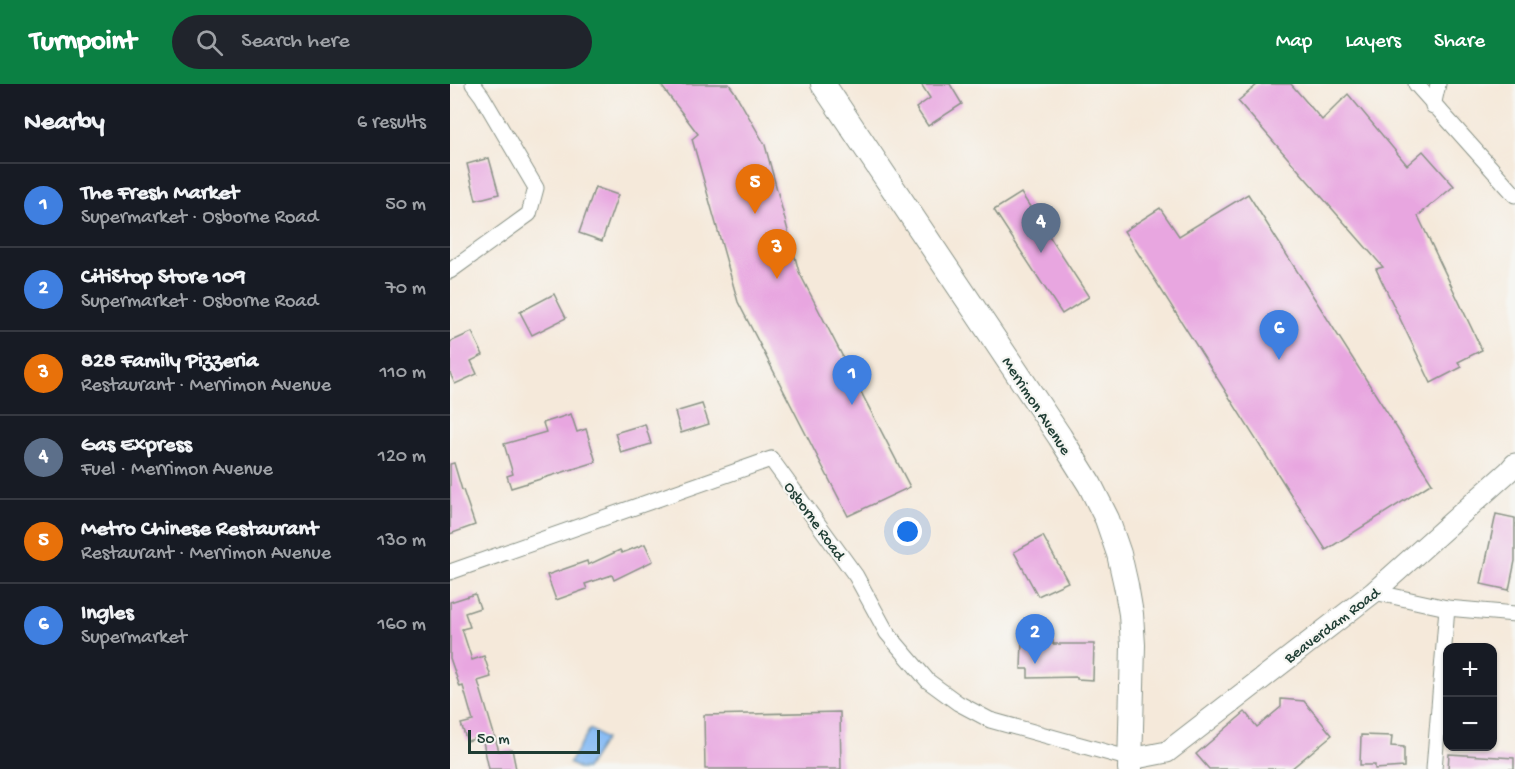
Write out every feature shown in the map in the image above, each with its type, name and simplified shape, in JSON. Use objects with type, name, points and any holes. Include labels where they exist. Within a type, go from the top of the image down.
[{"type":"main road","name":"Merrimon Avenue","points":[[823,84],[1060,437],[1090,485],[1107,519],[1119,554],[1131,614],[1131,764]]},
{"type":"street","points":[[450,271],[529,214],[536,188],[473,84]]},
{"type":"street","points":[[1416,84],[1433,106],[1515,195]]},
{"type":"street","points":[[1433,106],[1438,84]]},
{"type":"street","name":"Osborne Road","points":[[450,572],[771,459],[856,576],[887,633],[928,681],[958,703],[990,720],[1131,764]]},
{"type":"street","name":"Beaverdam Road","points":[[1131,764],[1167,752],[1374,592],[1515,464]]},
{"type":"street","points":[[1374,592],[1447,608],[1515,614]]},
{"type":"street","points":[[1434,769],[1447,608]]},
{"type":"water","points":[[590,729],[605,739],[586,769],[579,769],[569,763]]},
{"type":"building","points":[[660,84],[729,84],[734,91],[765,145],[799,272],[910,487],[848,516],[738,302],[692,139],[698,134]]},
{"type":"building","points":[[921,84],[950,84],[962,104],[928,126],[916,108],[930,98]]},
{"type":"building","points":[[1258,84],[1291,84],[1322,120],[1348,94],[1407,165],[1423,151],[1454,186],[1418,216],[1482,350],[1458,362],[1462,367],[1431,383],[1376,269],[1383,267],[1238,101]]},
{"type":"building","points":[[489,158],[499,194],[476,200],[467,164]]},
{"type":"building","points":[[595,187],[618,195],[602,241],[579,233]]},
{"type":"building","points":[[1021,193],[1089,297],[1062,314],[994,210]]},
{"type":"building","points":[[1248,194],[1432,483],[1326,550],[1124,231],[1160,208],[1179,236]]},
{"type":"building","points":[[554,294],[566,318],[532,335],[520,312]]},
{"type":"building","points":[[472,332],[483,355],[471,361],[477,374],[455,384],[450,373],[450,342]]},
{"type":"building","points":[[702,404],[709,424],[681,433],[675,412]]},
{"type":"building","points":[[571,414],[577,432],[586,429],[596,462],[511,488],[507,476],[513,474],[504,444],[546,432],[543,423]]},
{"type":"building","points":[[645,424],[651,444],[621,453],[615,433]]},
{"type":"building","points":[[454,463],[475,525],[450,534],[450,464]]},
{"type":"building","points":[[1496,514],[1515,518],[1515,561],[1509,590],[1481,584]]},
{"type":"building","points":[[1043,536],[1068,582],[1038,596],[1014,552]]},
{"type":"building","points":[[645,544],[653,561],[614,580],[612,575],[585,584],[587,589],[556,600],[547,575],[587,561],[588,565],[620,550],[622,553]]},
{"type":"building","points":[[475,594],[480,608],[465,613],[470,627],[462,629],[472,660],[484,656],[491,677],[478,681],[499,751],[512,749],[516,769],[489,769],[482,737],[467,741],[461,724],[473,721],[463,686],[460,687],[450,658],[450,602]]},
{"type":"building","points":[[1022,640],[1053,641],[1053,644],[1094,644],[1093,680],[1077,679],[1077,677],[1028,678],[1028,669],[1021,669]]},
{"type":"building","points":[[1281,699],[1304,701],[1332,735],[1291,769],[1209,769],[1196,754],[1245,712],[1257,727],[1281,707]]},
{"type":"building","points":[[840,712],[841,769],[705,769],[704,715]]},
{"type":"building","points":[[1361,735],[1392,736],[1391,746],[1404,747],[1404,767],[1375,769],[1375,765],[1360,765]]},
{"type":"building","points":[[1449,754],[1514,758],[1514,769],[1448,769]]},
{"type":"place","name":"Metro Chinese Restaurant","points":[[755,214]]},
{"type":"place","name":"Gas Express","points":[[1041,253]]},
{"type":"place","name":"828 Family Pizzeria","points":[[777,279]]},
{"type":"place","name":"Ingles","points":[[1279,360]]},
{"type":"place","name":"The Fresh Market","points":[[852,405]]},
{"type":"place","name":"CitiStop Store 109","points":[[1035,664]]}]
